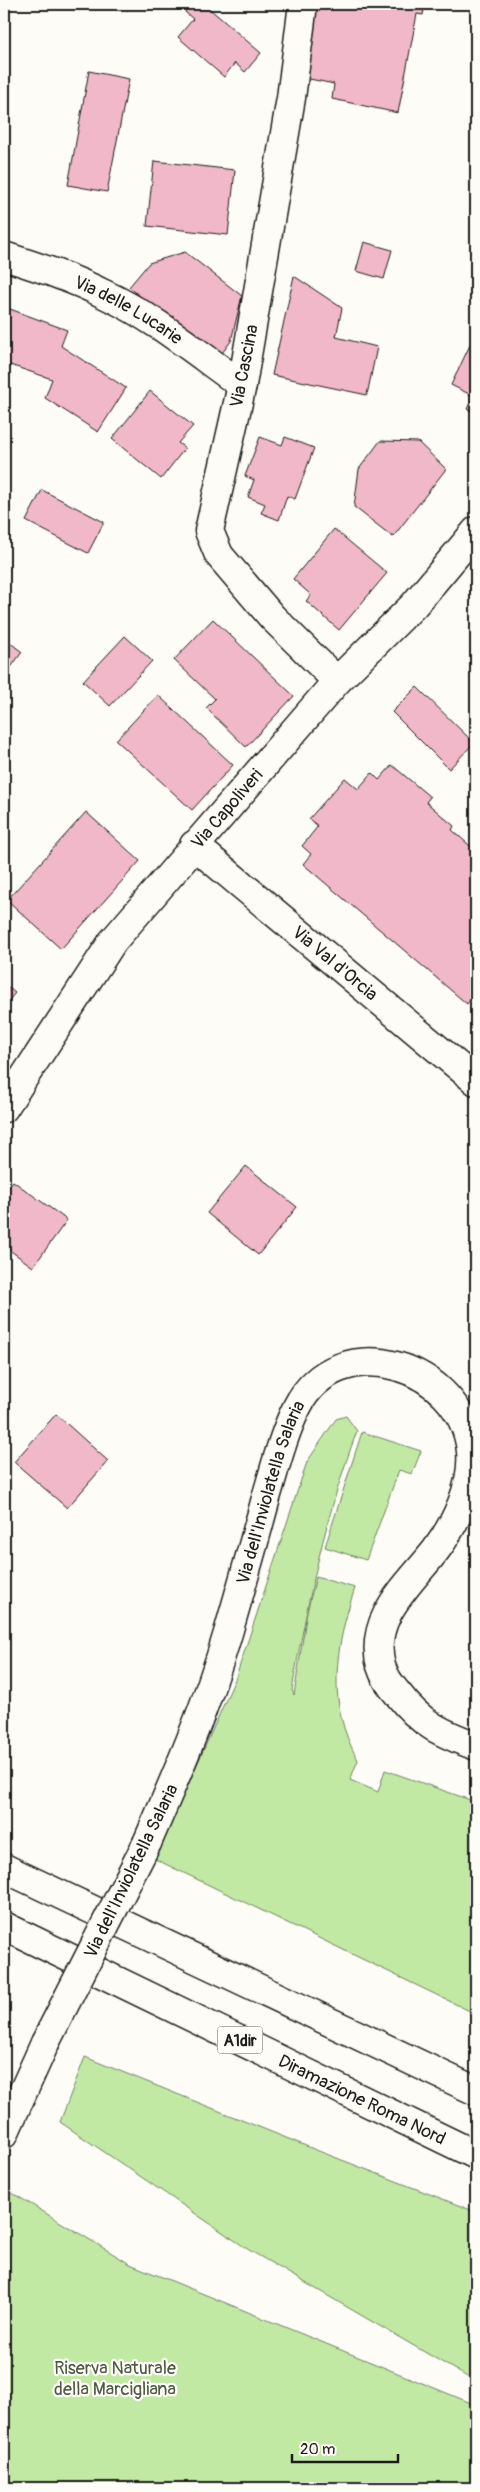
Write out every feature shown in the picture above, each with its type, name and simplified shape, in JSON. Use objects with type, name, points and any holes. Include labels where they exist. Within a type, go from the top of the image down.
[{"type":"main road","name":"Via Cascina","points":[[303,4],[291,98],[242,385],[210,523],[211,540],[219,555],[272,617],[337,680]]},
{"type":"main road","name":"Via delle Lucarie","points":[[4,256],[56,273],[106,294],[148,319],[242,385]]},
{"type":"main road","name":"Via Capoliveri","points":[[4,1108],[113,942],[194,844],[337,680],[414,604],[476,531]]},
{"type":"main road","name":"Via Val d'Orcia","points":[[194,844],[476,1081]]},
{"type":"main road","name":"Via dell'Inviolatella Salaria","points":[[4,2134],[45,2043],[147,1843],[188,1751],[224,1645],[277,1460],[297,1407],[316,1383],[329,1373],[348,1365],[386,1363],[414,1371],[437,1386],[449,1398],[459,1413],[468,1435],[471,1467],[468,1486],[460,1505],[437,1549],[393,1602],[384,1620],[378,1640],[382,1667],[390,1684],[419,1719],[434,1729],[476,1746]]},
{"type":"main road","points":[[4,1868],[476,2091]]},
{"type":"main road","name":"Diramazione Roma Nord","points":[[4,1926],[476,2155]]},
{"type":"green space","points":[[346,1416],[357,1431],[336,1494],[318,1559],[304,1624],[292,1690],[294,1695],[307,1612],[316,1577],[355,1588],[343,1632],[337,1675],[341,1718],[358,1760],[350,1780],[378,1792],[385,1770],[476,1802],[476,2014],[155,1859],[236,1677],[307,1462],[336,1419]]},
{"type":"green space","points":[[362,1432],[421,1451],[412,1474],[399,1470],[366,1560],[325,1547]]},
{"type":"green space","points":[[85,2057],[476,2212],[476,2382],[249,2250],[60,2122]]},
{"type":"green space","name":"Riserva Naturale della Marcigliana","points":[[4,2188],[130,2264],[476,2405],[476,2488],[4,2488]]},
{"type":"building","points":[[192,4],[204,4],[261,53],[245,72],[235,63],[224,77],[178,37],[193,19],[185,12]]},
{"type":"building","points":[[315,4],[425,4],[423,15],[417,14],[398,113],[332,99],[334,84],[300,77]]},
{"type":"building","points":[[89,71],[129,79],[107,192],[68,185]]},
{"type":"building","points":[[154,161],[235,170],[228,235],[147,226]]},
{"type":"building","points":[[364,242],[392,250],[384,279],[356,271]]},
{"type":"building","points":[[185,252],[242,296],[231,341],[217,360],[129,287],[149,263]]},
{"type":"building","points":[[294,276],[342,308],[336,337],[377,347],[367,395],[272,375]]},
{"type":"building","points":[[10,309],[67,330],[61,346],[126,388],[98,432],[45,398],[52,379],[4,363],[4,327]]},
{"type":"building","points":[[471,343],[476,346],[476,413],[467,409],[473,396],[451,385]]},
{"type":"building","points":[[150,391],[193,426],[178,443],[185,448],[161,479],[112,439]]},
{"type":"building","points":[[260,437],[282,445],[285,437],[314,448],[295,499],[287,496],[279,520],[261,513],[265,504],[248,497],[254,480],[245,476]]},
{"type":"building","points":[[380,441],[418,442],[446,469],[393,537],[354,507],[359,469]]},
{"type":"building","points":[[42,490],[104,522],[88,553],[26,521]]},
{"type":"building","points":[[334,529],[387,573],[339,630],[306,601],[311,595],[293,579]]},
{"type":"building","points":[[213,619],[294,696],[246,747],[206,708],[215,699],[174,660]]},
{"type":"building","points":[[125,636],[152,661],[110,706],[83,681]]},
{"type":"building","points":[[4,638],[22,652],[4,677]]},
{"type":"building","points":[[417,687],[474,743],[449,769],[392,712]]},
{"type":"building","points":[[158,695],[233,765],[192,810],[116,740]]},
{"type":"building","points":[[392,765],[430,797],[426,802],[454,826],[452,830],[476,851],[476,993],[467,1004],[303,864],[311,854],[302,846],[318,826],[309,819],[345,778],[358,789],[372,773],[379,780]]},
{"type":"building","points":[[86,812],[140,861],[61,949],[7,900]]},
{"type":"building","points":[[4,984],[15,993],[4,1006]]},
{"type":"building","points":[[246,1166],[297,1207],[258,1255],[207,1213]]},
{"type":"building","points":[[13,1181],[67,1220],[33,1267],[4,1246],[4,1193]]},
{"type":"building","points":[[56,1414],[108,1461],[67,1508],[14,1462]]}]
